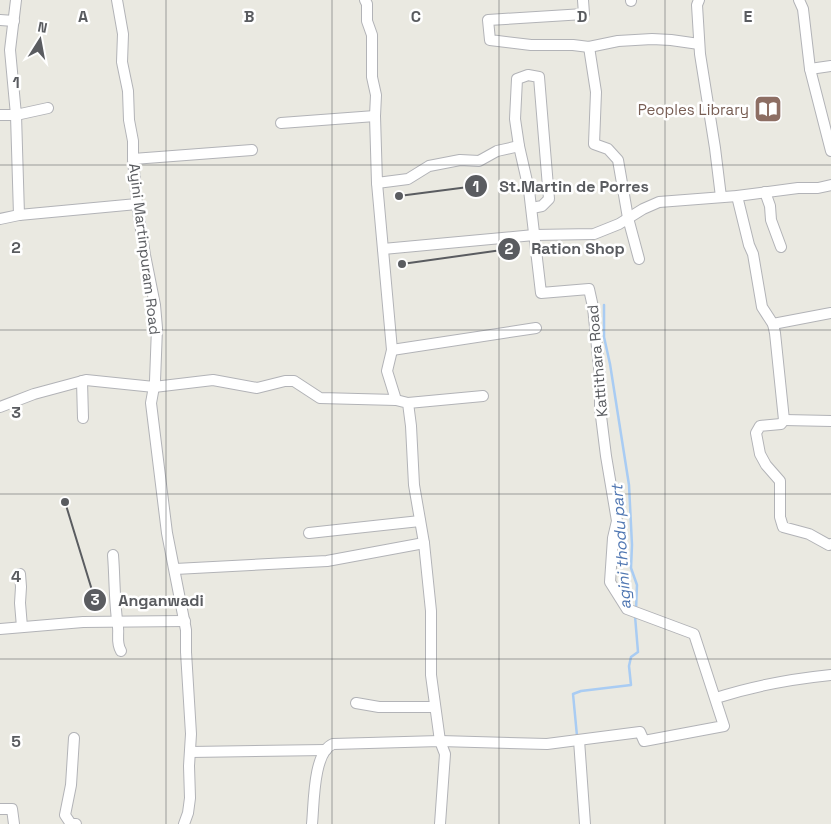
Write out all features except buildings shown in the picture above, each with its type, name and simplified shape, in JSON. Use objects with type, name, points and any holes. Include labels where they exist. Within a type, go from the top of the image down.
[{"type":"street","points":[[16,0],[14,20],[5,50],[16,115],[19,215]]},
{"type":"street","name":"Ayini Martinpuram Road","points":[[117,0],[123,34],[122,62],[128,91],[137,204],[157,320],[157,351],[151,403],[167,532],[185,621],[191,734],[190,798],[184,824]]},
{"type":"street","points":[[365,0],[367,4],[367,21],[372,35],[372,77],[376,95],[377,183],[392,350],[387,372],[396,400]]},
{"type":"street","points":[[583,0],[584,14],[488,20],[490,40],[532,45],[589,47],[618,41],[652,39],[699,44]]},
{"type":"street","points":[[699,0],[697,5],[699,44],[721,197]]},
{"type":"street","points":[[799,0],[803,9],[810,69],[831,151]]},
{"type":"street","points":[[0,20],[14,20]]},
{"type":"street","points":[[589,47],[596,92],[594,144],[608,149],[618,160],[628,218],[639,260]]},
{"type":"street","points":[[810,69],[831,66]]},
{"type":"street","name":"Kattithara Road","points":[[532,208],[542,206],[549,199],[539,77],[528,75],[516,79],[516,119],[519,146],[532,208],[541,293],[589,289],[594,307],[600,378],[600,408],[616,521],[610,582],[627,609],[694,634],[724,726],[644,741],[640,732],[579,740]]},
{"type":"street","points":[[0,115],[16,115],[48,108]]},
{"type":"street","points":[[281,123],[375,116]]},
{"type":"street","points":[[377,183],[408,179],[429,166],[460,160],[479,161],[498,151],[519,146]]},
{"type":"street","points":[[132,159],[252,150]]},
{"type":"street","points":[[383,250],[534,235],[594,234],[619,224],[659,202],[738,196],[798,188],[818,188],[831,184]]},
{"type":"street","points":[[765,192],[770,206],[771,220],[781,247]]},
{"type":"street","points":[[738,196],[749,245],[753,254],[762,307],[773,324],[784,420],[782,424],[760,426],[756,433],[760,454],[766,465],[780,481],[780,517],[783,527],[809,534],[829,545],[831,544]]},
{"type":"street","points":[[0,219],[19,215],[137,204]]},
{"type":"street","points":[[773,324],[831,313]]},
{"type":"street","points":[[392,350],[536,328]]},
{"type":"street","points":[[0,408],[34,394],[86,380],[154,388],[213,380],[257,388],[285,381],[294,381],[320,398],[396,400],[408,403],[483,396]]},
{"type":"street","points":[[82,381],[83,418]]},
{"type":"street","points":[[408,403],[414,485],[424,543],[431,611],[431,675],[440,742],[445,754],[440,824]]},
{"type":"street","points":[[784,420],[831,421]]},
{"type":"street","points":[[309,534],[420,521]]},
{"type":"street","points":[[175,569],[327,561],[424,543]]},
{"type":"street","points":[[113,555],[118,647],[121,651]]},
{"type":"street","points":[[20,574],[22,587],[20,603],[22,627]]},
{"type":"street","points":[[0,629],[66,623],[185,621]]},
{"type":"street","points":[[716,698],[783,682],[831,675]]},
{"type":"street","points":[[356,703],[379,707],[435,707]]},
{"type":"street","points":[[74,738],[71,785],[65,815],[71,824],[76,824]]},
{"type":"street","points":[[312,824],[319,763],[331,745],[440,742],[547,744],[579,740],[585,824]]},
{"type":"street","points":[[190,752],[326,750]]},
{"type":"street","points":[[0,809],[12,809],[14,824]]},
{"type":"waterway","name":"agini thodu part","points":[[604,305],[604,337],[629,485],[632,545],[631,568],[637,585],[636,610]]},
{"type":"waterway","name":"agini thodu part","points":[[577,736],[573,694],[581,691],[631,685],[629,666],[631,657],[638,652],[635,616]]},
{"type":"place","name":"Peoples Library","points":[[768,109]]},
{"type":"place","name":"St.Martin de Porres","points":[[399,196]]},
{"type":"place","name":"Ration Shop","points":[[402,264]]},
{"type":"place","name":"Anganwadi","points":[[65,502]]}]
